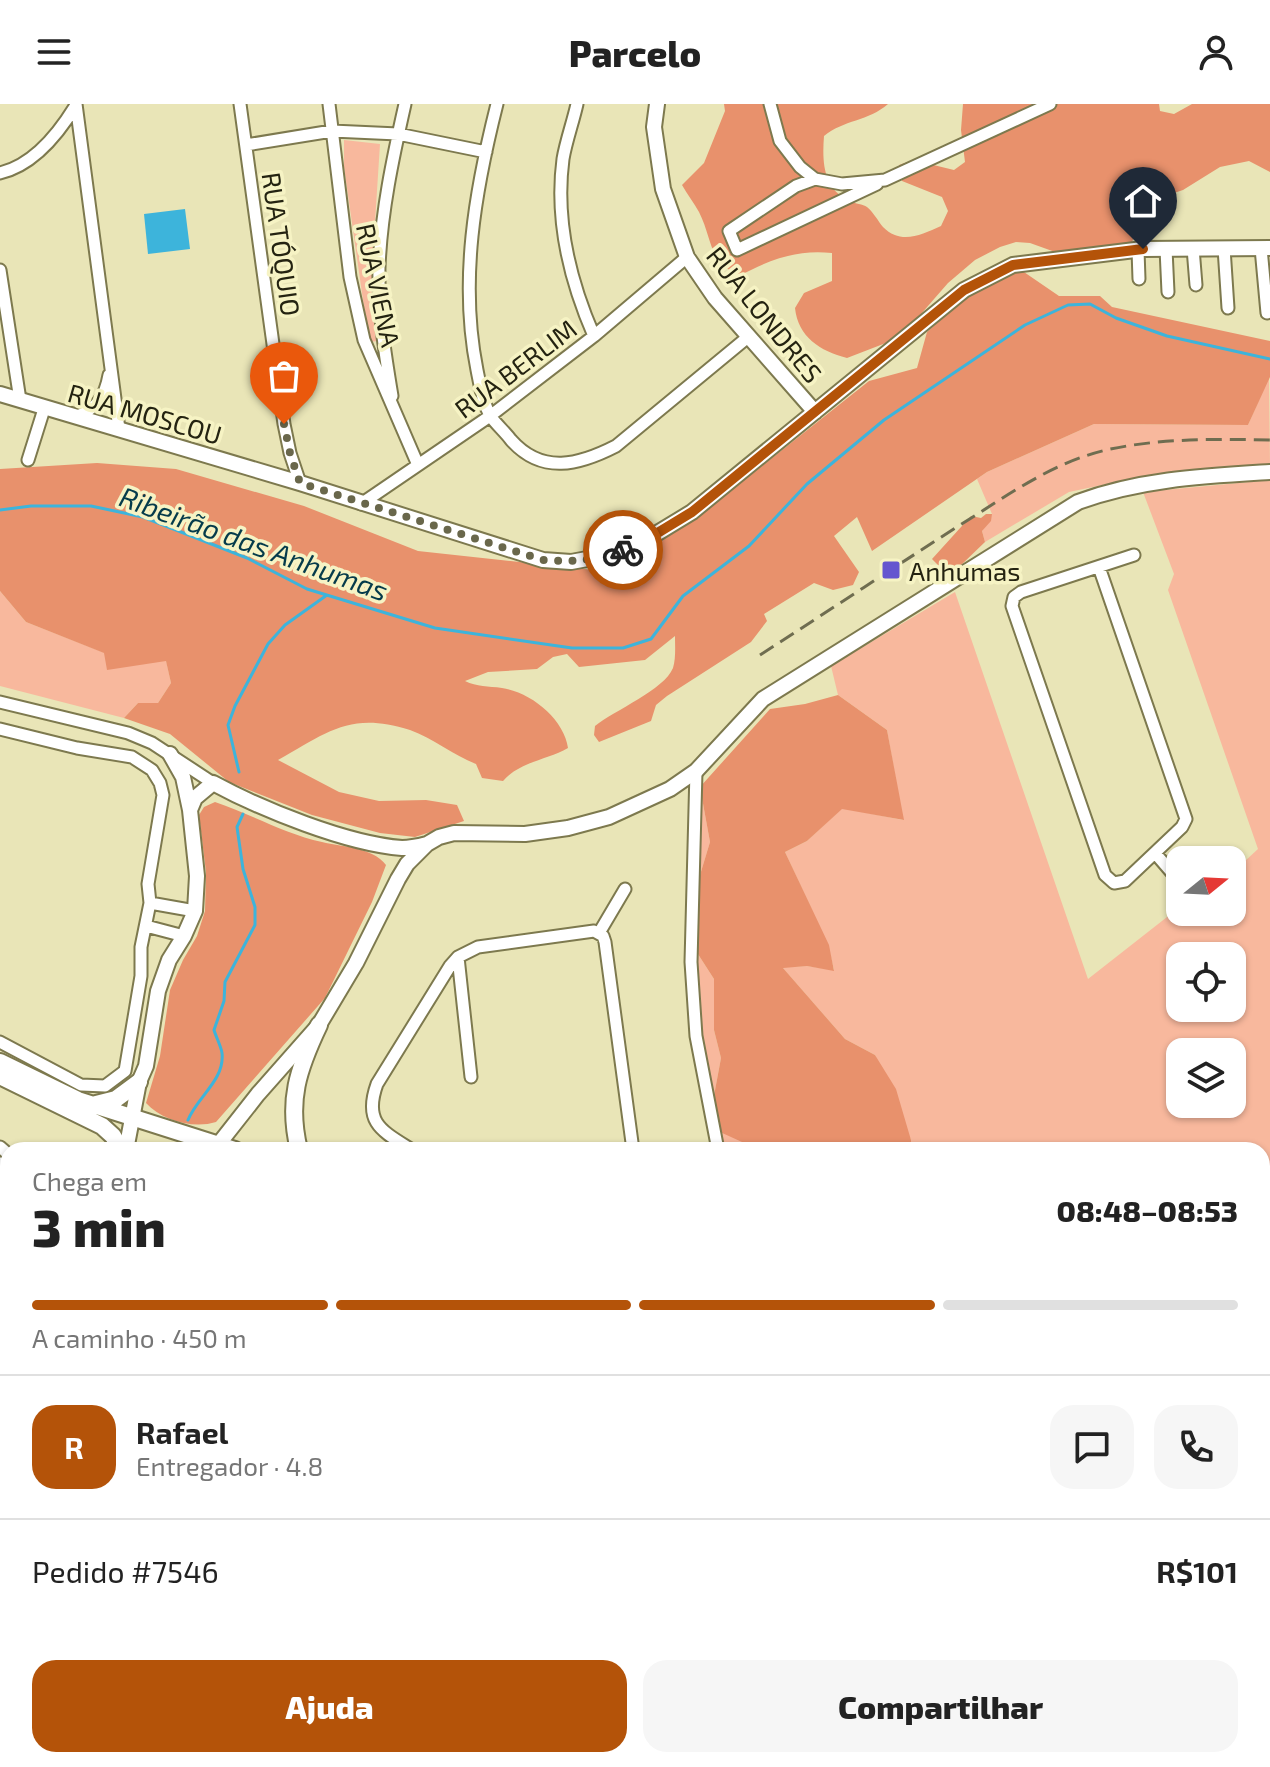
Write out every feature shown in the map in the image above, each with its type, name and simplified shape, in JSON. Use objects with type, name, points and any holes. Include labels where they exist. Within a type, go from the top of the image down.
[{"type":"main road","points":[[297,1142],[293,1099],[300,1064],[319,1025]]},
{"type":"main road","points":[[0,1062],[92,1104],[202,1142]]},
{"type":"main road","points":[[0,1076],[102,1126],[117,1142]]},
{"type":"main road","points":[[92,1104],[116,1099],[139,1082]]},
{"type":"street","points":[[0,173],[33,156],[60,131],[76,104]]},
{"type":"street","points":[[76,104],[119,429]]},
{"type":"street","name":"RUA TÓQUIO","points":[[240,104],[284,424],[300,483]]},
{"type":"street","name":"RUA VIENA","points":[[329,104],[350,277],[368,351],[382,370],[418,465]]},
{"type":"street","points":[[382,370],[384,347],[379,268],[385,209],[405,104]]},
{"type":"street","points":[[497,104],[472,224],[468,293],[472,347],[490,416],[523,453],[547,463],[578,462],[616,446],[748,337]]},
{"type":"street","points":[[577,104],[563,159],[562,207],[567,255],[579,302],[594,336]]},
{"type":"street","name":"RUA LONDRES","points":[[657,104],[654,127],[663,189],[687,257],[715,298],[815,412]]},
{"type":"street","points":[[770,104],[780,141],[800,167],[815,179],[842,184],[885,180]]},
{"type":"street","points":[[815,179],[796,186],[729,231],[737,250],[1050,104]]},
{"type":"street","points":[[246,145],[332,131],[398,134],[486,152]]},
{"type":"street","points":[[1193,248],[1196,285]]},
{"type":"street","points":[[1224,248],[1228,308]]},
{"type":"street","points":[[1266,248],[1267,313]]},
{"type":"street","name":"RUA MOSCOU","points":[[0,394],[300,483],[543,560],[571,562],[594,559],[641,543],[692,512],[964,290],[1013,265],[1138,250],[1266,248]]},
{"type":"street","points":[[1166,249],[1168,292]]},
{"type":"street","points":[[1138,250],[1139,279]]},
{"type":"street","name":"RUA BERLIM","points":[[361,504],[490,416],[594,336],[687,257]]},
{"type":"street","points":[[0,270],[20,400]]},
{"type":"street","points":[[368,351],[384,347]]},
{"type":"street","points":[[75,417],[98,404],[106,389],[111,366]]},
{"type":"street","points":[[28,460],[44,409]]},
{"type":"street","points":[[220,1142],[319,1025],[356,963],[398,879],[407,864],[427,844],[454,833],[525,834],[568,828],[609,817],[670,789],[696,771],[763,699],[1078,502],[1132,485],[1270,472]]},
{"type":"street","points":[[1099,567],[1186,819],[1182,827],[1125,881],[1114,883],[1105,875],[1012,606],[1014,597],[1021,592],[1134,555]]},
{"type":"street","points":[[0,702],[128,733],[170,754],[240,798],[285,816],[380,844],[405,848],[427,844]]},
{"type":"street","points":[[0,729],[77,748],[132,757],[152,770],[160,783],[163,803],[148,884],[150,903],[141,947],[141,976],[125,1071],[105,1086],[81,1085],[0,1042]]},
{"type":"street","points":[[126,1142],[139,1082],[146,1066],[158,991],[169,960],[195,911],[197,876],[190,810],[183,777],[170,754]]},
{"type":"street","points":[[696,771],[691,962],[696,1036],[716,1142]]},
{"type":"street","points":[[190,810],[195,798],[213,783]]},
{"type":"street","points":[[380,844],[391,855],[398,879]]},
{"type":"street","points":[[1155,853],[1166,866]]},
{"type":"street","points":[[599,933],[625,889]]},
{"type":"street","points":[[150,903],[195,911]]},
{"type":"street","points":[[146,926],[184,936]]},
{"type":"street","points":[[401,1142],[378,1126],[373,1118],[372,1097],[427,1002],[458,957],[478,947],[588,931],[599,933],[605,942],[632,1142]]},
{"type":"street","points":[[458,957],[471,1077]]},
{"type":"shaded area","points":[[724,104],[888,104],[824,136],[824,165],[834,190],[852,202],[867,207],[883,227],[904,237],[941,226],[948,211],[942,197],[902,181],[899,165],[913,160],[954,170],[965,162],[961,130],[963,104],[1159,104],[1160,111],[1174,114],[1192,104],[1270,104],[1270,172],[1249,161],[1220,167],[1183,190],[1168,195],[1145,214],[1131,244],[1069,257],[1030,243],[1016,242],[1000,247],[975,260],[948,283],[914,322],[891,341],[847,358],[812,341],[801,327],[795,308],[804,293],[832,281],[832,253],[784,257],[739,276],[721,263],[712,248],[699,212],[682,185],[704,163],[725,111]]},
{"type":"shaded area","points":[[344,140],[380,144],[373,253],[378,341],[369,342],[344,167]]},
{"type":"shaded area","points":[[1021,270],[1059,296],[1100,296],[1112,307],[1270,341],[1270,377],[1248,425],[1094,424],[987,472],[872,551],[857,517],[834,536],[859,572],[853,585],[833,590],[814,583],[764,614],[767,621],[751,642],[656,705],[651,721],[599,742],[594,735],[595,726],[650,692],[668,676],[674,664],[675,636],[645,660],[579,667],[567,654],[553,657],[537,669],[488,672],[465,681],[513,691],[535,701],[553,717],[565,737],[568,748],[525,765],[503,781],[482,778],[476,764],[418,733],[371,723],[340,727],[278,760],[339,792],[379,801],[426,800],[457,805],[464,821],[415,837],[380,833],[312,815],[229,782],[170,734],[124,718],[138,703],[158,703],[171,683],[166,661],[107,670],[104,653],[26,622],[0,591],[0,469],[97,463],[176,469],[304,506],[418,551],[594,570],[617,578],[631,560],[704,512],[869,381],[917,368],[927,332],[969,295]]},
{"type":"shaded area","points":[[1269,377],[1270,467],[1155,474],[1069,492],[985,542],[982,531],[992,514],[977,479],[987,472],[1094,424],[1248,425]]},
{"type":"shaded area","points":[[1270,480],[1270,1142],[911,1142],[875,1055],[845,1039],[782,967],[807,966],[834,970],[828,945],[785,852],[807,841],[842,808],[903,820],[887,730],[838,695],[831,666],[955,592],[1088,979],[1166,918],[1166,926],[1246,926],[1246,860],[1258,849],[1168,590],[1174,574],[1143,492]]},
{"type":"shaded area","points":[[992,514],[991,521],[982,531],[985,542],[959,567],[946,573],[932,559],[971,516],[981,518]]},
{"type":"shaded area","points":[[0,591],[26,622],[105,653],[166,660],[171,683],[158,703],[138,703],[124,718],[0,686]]},
{"type":"shaded area","points":[[838,695],[887,730],[904,820],[842,809],[807,841],[785,852],[829,945],[834,971],[807,966],[783,968],[845,1039],[875,1055],[896,1089],[911,1142],[742,1142],[720,1132],[713,1101],[721,1058],[714,1030],[714,979],[696,951],[697,885],[710,842],[700,787],[770,709]]},
{"type":"shaded area","points":[[700,787],[710,842],[697,885],[696,951],[714,979],[714,1030],[721,1058],[713,1101],[749,1142],[710,1142],[690,1033],[686,986],[689,806]]},
{"type":"shaded area","points":[[215,802],[295,834],[365,851],[386,865],[372,902],[325,998],[216,1122],[198,1125],[169,1119],[146,1103],[160,1056],[170,990],[197,936],[205,911],[206,872],[199,815],[204,807]]},
{"type":"water","points":[[185,209],[190,249],[148,254],[144,214]]},
{"type":"waterway","name":"Ribeirão das Anhumas","points":[[0,510],[31,506],[91,506],[143,517],[247,558],[307,589],[435,628],[572,648],[623,648],[651,639],[683,596],[749,546],[807,484],[884,420],[1025,325],[1068,305],[1090,304],[1116,318],[1167,336],[1270,359]]},
{"type":"waterway","points":[[239,772],[228,725],[235,706],[268,644],[285,625],[327,595]]},
{"type":"waterway","points":[[188,1120],[219,1072],[222,1053],[214,1030],[224,1001],[225,982],[255,925],[255,907],[243,869],[237,827],[243,814]]},
{"type":"railway","points":[[760,655],[1012,492],[1067,463],[1106,450],[1147,443],[1270,440]]},
{"type":"way so far","points":[[284,424],[300,483],[543,560],[571,562],[623,550]]},
{"type":"place","name":"Anhumas","points":[[891,570]]},
{"type":"route","points":[[623,550],[641,543],[692,512],[964,290],[1013,265],[1143,249]]}]
